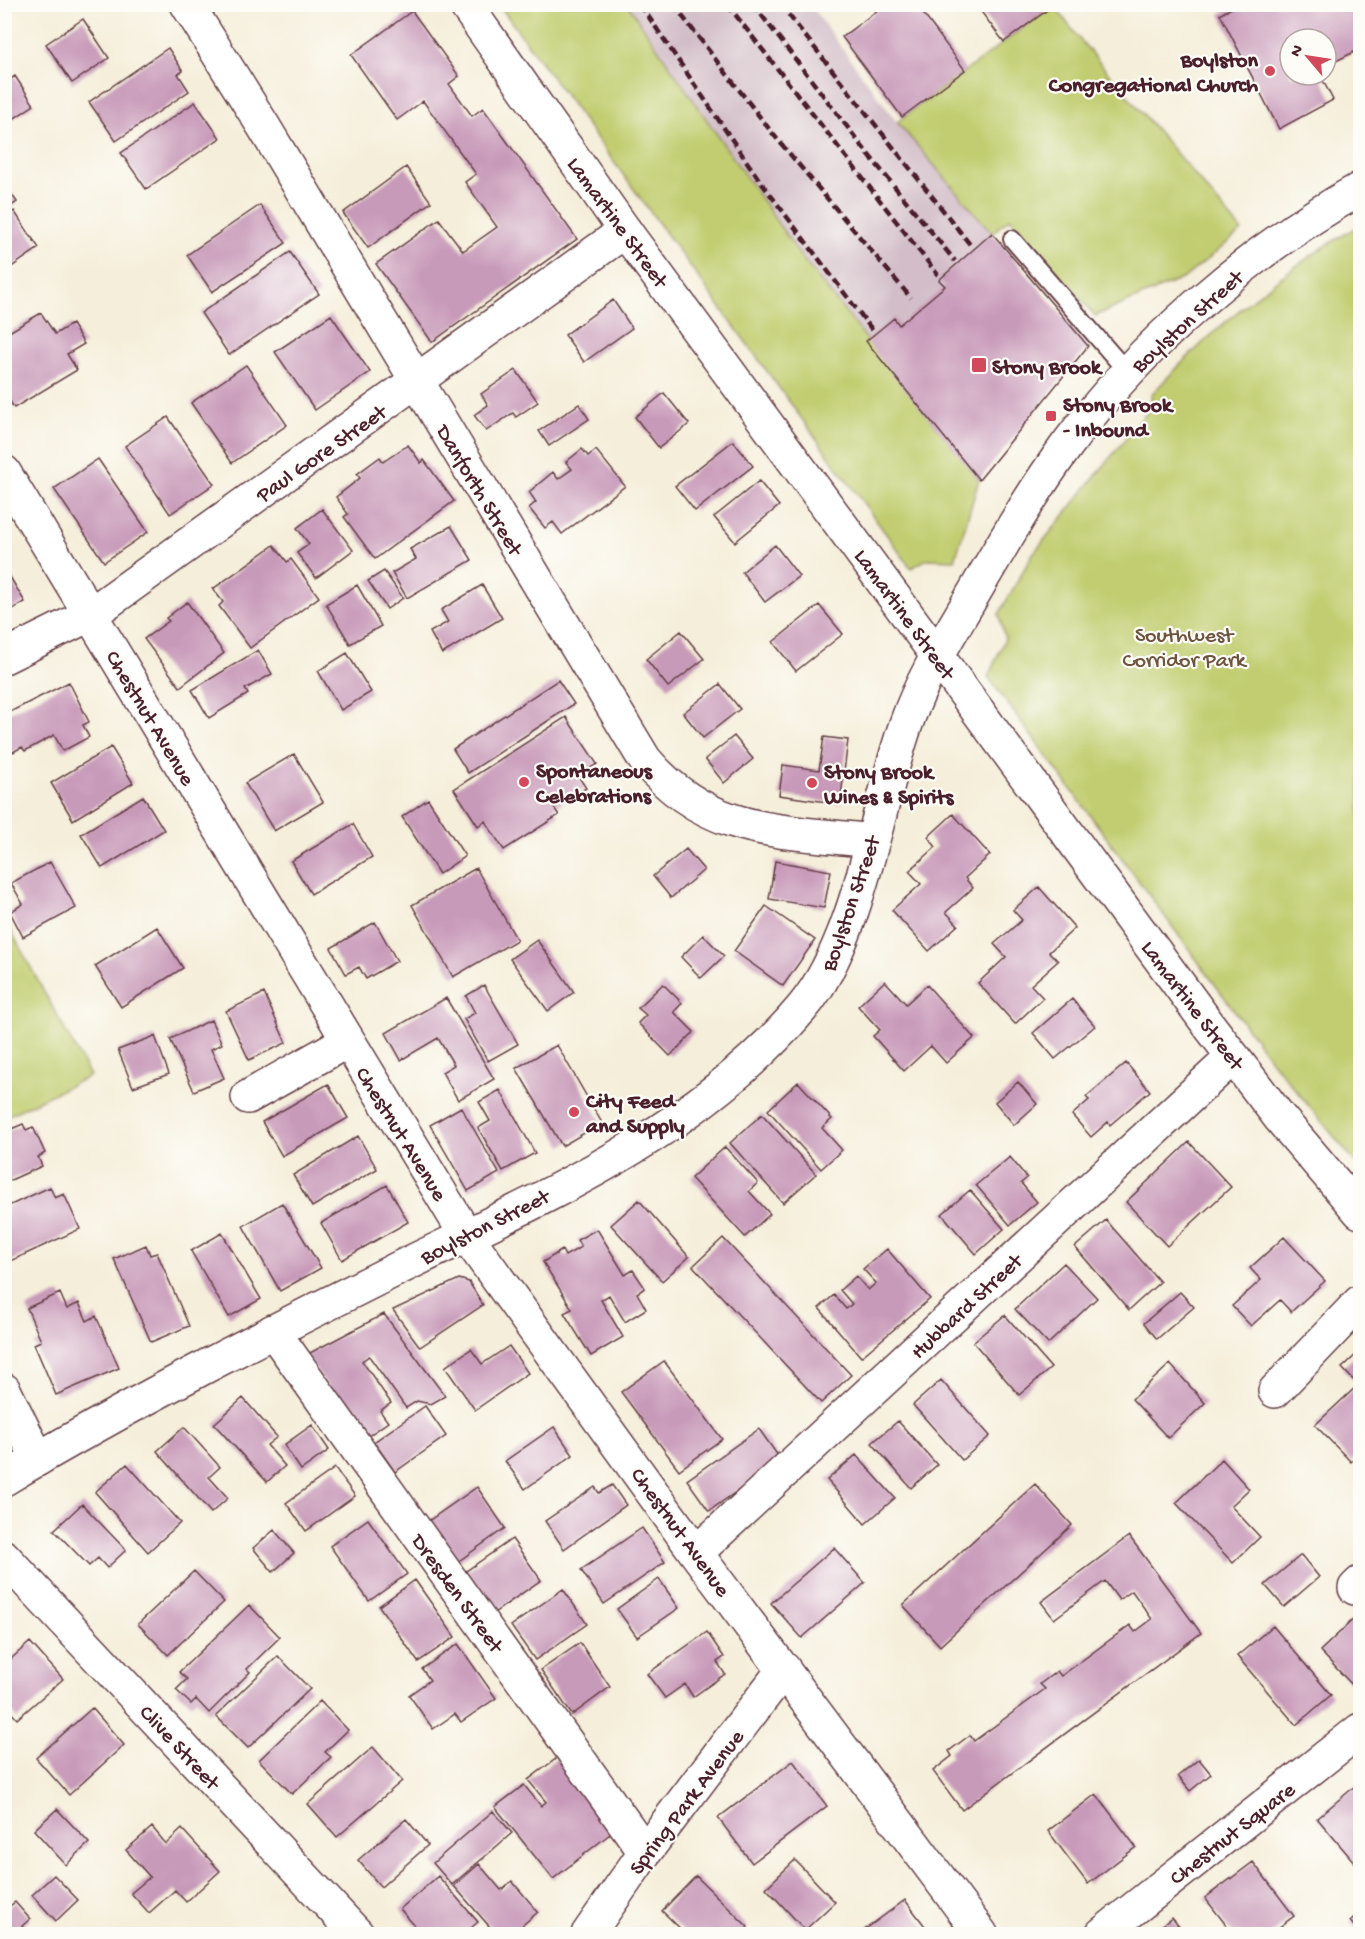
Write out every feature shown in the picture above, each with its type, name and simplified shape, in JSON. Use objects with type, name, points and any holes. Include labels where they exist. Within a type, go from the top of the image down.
[{"type":"street","name":"Danforth Street","points":[[187,4],[634,743],[657,775],[689,802],[726,820],[768,829],[872,842]]},
{"type":"street","name":"Lamartine Street","points":[[465,4],[625,231],[1233,1057],[1360,1212]]},
{"type":"street","name":"Boylston Street","points":[[4,1479],[145,1397],[598,1168],[655,1133],[710,1094],[768,1044],[804,1007],[819,986],[840,940],[872,842],[903,732],[915,701],[937,656],[1046,474],[1080,427],[1128,373],[1189,314],[1251,261],[1308,221],[1360,189]]},
{"type":"street","name":"Paul Gore Street","points":[[4,657],[91,614],[625,231]]},
{"type":"street","name":"Chestnut Avenue","points":[[4,472],[466,1235],[696,1553],[981,1935]]},
{"type":"street","points":[[248,1097],[347,1041]]},
{"type":"street","name":"Hubbard Street","points":[[696,1553],[1233,1057]]},
{"type":"street","points":[[1275,1391],[1360,1302]]},
{"type":"street","name":"Dresden Street","points":[[273,1331],[645,1852]]},
{"type":"street","points":[[4,1390],[38,1459]]},
{"type":"street","name":"Clive Street","points":[[4,1557],[357,1935]]},
{"type":"street","name":"Spring Park Avenue","points":[[588,1935],[645,1852],[784,1669]]},
{"type":"street","name":"Chestnut Square","points":[[1102,1935],[1360,1730]]},
{"type":"lane","points":[[1012,239],[1128,373]]},
{"type":"shaded area","points":[[628,5],[810,5],[897,122],[992,233],[940,279],[945,286],[899,325],[894,319],[866,341],[773,219]]},
{"type":"green space","points":[[499,5],[628,5],[801,257],[979,480],[955,560],[927,559],[911,568]]},
{"type":"green space","points":[[1054,5],[1077,36],[1242,231],[1184,278],[1095,316],[1010,218],[992,233],[897,122]]},
{"type":"green space","name":"Southwest Corridor Park","points":[[1360,225],[1360,1168],[1270,1059],[988,677],[1005,639],[999,614],[1032,555],[1152,406],[1151,395],[1198,347],[1249,302],[1303,261]]},
{"type":"green space","points":[[5,920],[90,1076],[4,1117]]},
{"type":"building","points":[[886,4],[916,4],[965,70],[902,117],[842,37]]},
{"type":"building","name":"Boylston Congregational Church","points":[[1239,4],[1360,4],[1360,49],[1338,60],[1338,27],[1278,27],[1278,87],[1326,87],[1333,100],[1279,129],[1220,14]]},
{"type":"building","points":[[976,5],[1054,5],[1004,42]]},
{"type":"building","points":[[412,11],[459,76],[449,84],[472,116],[483,108],[577,239],[432,342],[376,264],[439,219],[463,251],[497,227],[465,182],[476,174],[423,101],[397,120],[351,55]]},
{"type":"building","points":[[83,19],[109,58],[72,83],[46,44]]},
{"type":"building","points":[[168,48],[183,71],[178,74],[189,91],[116,141],[89,102]]},
{"type":"building","points":[[15,76],[34,105],[4,125],[4,83]]},
{"type":"building","points":[[195,102],[220,138],[146,189],[121,153]]},
{"type":"building","points":[[406,167],[431,202],[368,248],[343,213]]},
{"type":"building","points":[[4,183],[17,202],[4,211]]},
{"type":"building","points":[[260,205],[286,243],[212,292],[187,255]]},
{"type":"building","points":[[14,211],[39,248],[4,272],[4,218]]},
{"type":"building","name":"Stony Brook","points":[[992,233],[1088,346],[979,480],[866,341],[894,318],[899,325],[945,286],[939,280]]},
{"type":"building","points":[[290,252],[319,294],[229,355],[201,313]]},
{"type":"building","points":[[613,300],[632,328],[584,362],[565,335]]},
{"type":"building","points":[[41,313],[55,334],[72,324],[84,344],[67,354],[77,370],[14,408],[4,392],[4,335]]},
{"type":"building","points":[[331,315],[370,372],[315,410],[275,352]]},
{"type":"building","points":[[246,365],[287,425],[232,463],[191,403]]},
{"type":"building","points":[[516,370],[538,402],[516,417],[513,413],[486,431],[474,415],[488,405],[481,394]]},
{"type":"building","points":[[664,393],[689,424],[659,448],[635,417]]},
{"type":"building","points":[[579,404],[589,419],[549,446],[539,431]]},
{"type":"building","points":[[168,417],[214,484],[170,514],[125,446]]},
{"type":"building","points":[[733,441],[753,466],[695,511],[675,486]]},
{"type":"building","points":[[408,445],[421,463],[424,460],[454,501],[375,559],[344,517],[348,514],[336,497],[360,478],[357,474],[380,457],[383,462]]},
{"type":"building","points":[[582,449],[588,456],[596,450],[625,486],[562,534],[553,522],[545,528],[529,508],[536,502],[529,492],[553,472],[558,479],[572,469],[566,462]]},
{"type":"building","points":[[98,459],[148,532],[104,562],[54,489]]},
{"type":"building","points":[[759,481],[779,506],[735,542],[714,517]]},
{"type":"building","points":[[322,509],[353,550],[316,578],[297,553],[309,544],[297,528]]},
{"type":"building","points":[[451,526],[472,560],[407,598],[392,573],[416,559],[410,549]]},
{"type":"building","points":[[274,545],[287,562],[291,559],[319,597],[250,648],[219,606],[223,602],[213,589]]},
{"type":"building","points":[[775,545],[799,576],[765,602],[742,572]]},
{"type":"building","points":[[4,567],[25,602],[4,614]]},
{"type":"building","points":[[384,571],[403,598],[387,609],[368,581]]},
{"type":"building","points":[[357,585],[381,626],[350,644],[326,604]]},
{"type":"building","points":[[482,585],[502,618],[442,654],[430,632],[448,622],[441,610]]},
{"type":"building","points":[[187,602],[224,653],[180,687],[144,639],[169,621],[166,618]]},
{"type":"building","points":[[819,605],[843,634],[796,671],[773,642]]},
{"type":"building","points":[[681,631],[704,659],[668,687],[646,659]]},
{"type":"building","points":[[258,650],[272,674],[245,689],[248,694],[209,718],[192,690]]},
{"type":"building","points":[[347,653],[371,692],[341,710],[318,671]]},
{"type":"building","points":[[558,680],[574,704],[468,773],[453,749]]},
{"type":"building","points":[[69,682],[89,722],[83,725],[89,737],[63,751],[54,735],[25,751],[22,747],[4,757],[4,715]]},
{"type":"building","points":[[720,684],[740,709],[703,738],[683,713]]},
{"type":"building","name":"Spontaneous Celebrations","points":[[566,717],[597,764],[578,776],[586,788],[554,808],[559,815],[504,850],[485,821],[478,826],[454,789]]},
{"type":"building","points":[[734,736],[753,759],[724,783],[705,759]]},
{"type":"building","name":"Stony Brook Wines & Spirits","points":[[824,737],[848,740],[840,804],[779,795],[783,765],[819,770]]},
{"type":"building","points":[[111,747],[133,783],[73,820],[51,783]]},
{"type":"building","points":[[294,754],[323,802],[274,831],[245,783]]},
{"type":"building","points":[[143,796],[164,830],[102,868],[81,834]]},
{"type":"building","points":[[428,799],[465,856],[439,874],[402,817]]},
{"type":"building","points":[[953,814],[990,855],[965,878],[973,888],[946,912],[958,925],[929,951],[892,910],[921,884],[909,871],[936,847],[928,837]]},
{"type":"building","points":[[353,824],[372,857],[311,894],[291,861]]},
{"type":"building","points":[[686,849],[704,870],[671,898],[653,876]]},
{"type":"building","points":[[775,861],[831,871],[824,908],[769,899]]},
{"type":"building","points":[[50,862],[76,908],[23,937],[10,912],[23,904],[11,883]]},
{"type":"building","points":[[476,868],[517,940],[453,977],[412,905]]},
{"type":"building","points":[[1039,887],[1075,928],[1049,952],[1058,961],[1031,985],[1043,998],[1015,1024],[978,983],[1006,957],[994,944],[1022,920],[1013,910]]},
{"type":"building","points":[[766,906],[815,940],[783,986],[734,951]]},
{"type":"building","points":[[375,922],[397,961],[366,979],[359,967],[346,974],[331,948]]},
{"type":"building","points":[[157,927],[183,968],[121,1007],[95,966]]},
{"type":"building","points":[[703,935],[724,956],[701,978],[681,957]]},
{"type":"building","points":[[537,940],[574,992],[548,1011],[510,959]]},
{"type":"building","points":[[885,981],[906,1004],[927,985],[974,1038],[946,1063],[931,1046],[904,1071],[873,1036],[880,1030],[858,1006]]},
{"type":"building","points":[[663,984],[682,1003],[674,1012],[694,1032],[670,1056],[638,1023],[646,1015],[638,1008]]},
{"type":"building","points":[[484,985],[518,1044],[488,1061],[464,1019],[475,1013],[466,996]]},
{"type":"building","points":[[264,993],[286,1043],[249,1060],[226,1011]]},
{"type":"building","points":[[446,998],[494,1079],[458,1100],[442,1072],[454,1065],[438,1038],[401,1060],[386,1033]]},
{"type":"building","points":[[1072,999],[1095,1026],[1055,1059],[1033,1033]]},
{"type":"building","points":[[211,1020],[222,1044],[211,1049],[224,1078],[194,1091],[170,1039]]},
{"type":"building","points":[[155,1036],[169,1074],[133,1087],[118,1050]]},
{"type":"building","points":[[557,1045],[602,1123],[562,1146],[516,1068]]},
{"type":"building","points":[[1126,1063],[1150,1091],[1110,1125],[1108,1122],[1091,1137],[1072,1115],[1089,1100],[1086,1097]]},
{"type":"building","points":[[798,1082],[832,1119],[822,1128],[842,1150],[821,1169],[768,1110]]},
{"type":"building","points":[[1018,1082],[1037,1104],[1014,1125],[995,1102]]},
{"type":"building","points":[[328,1084],[348,1118],[282,1156],[262,1122]]},
{"type":"building","points":[[500,1090],[535,1153],[503,1171],[478,1128],[490,1121],[479,1102]]},
{"type":"building","points":[[461,1107],[499,1173],[468,1191],[430,1125]]},
{"type":"building","points":[[762,1114],[816,1174],[783,1203],[730,1143]]},
{"type":"building","points":[[23,1124],[26,1130],[33,1127],[45,1153],[38,1157],[42,1166],[4,1183],[4,1132]]},
{"type":"building","points":[[358,1136],[377,1169],[312,1207],[293,1175]]},
{"type":"building","points":[[1189,1142],[1231,1187],[1167,1246],[1126,1202]]},
{"type":"building","points":[[725,1147],[758,1183],[749,1191],[770,1214],[745,1237],[691,1178]]},
{"type":"building","points":[[1010,1157],[1027,1178],[1021,1183],[1037,1202],[1010,1225],[976,1185]]},
{"type":"building","points":[[387,1185],[408,1222],[342,1260],[321,1223]]},
{"type":"building","points":[[50,1187],[55,1198],[64,1194],[80,1229],[4,1264],[4,1208]]},
{"type":"building","points":[[970,1190],[1004,1229],[976,1254],[942,1214]]},
{"type":"building","points":[[639,1200],[689,1257],[662,1281],[611,1225]]},
{"type":"building","points":[[282,1203],[321,1268],[280,1291],[243,1226]]},
{"type":"building","points":[[1106,1220],[1160,1282],[1129,1310],[1075,1247]]},
{"type":"building","points":[[597,1229],[625,1275],[633,1270],[645,1288],[637,1293],[646,1309],[625,1322],[609,1295],[601,1300],[623,1337],[591,1356],[564,1313],[572,1309],[543,1262],[562,1250],[565,1256],[581,1247],[577,1240]]},
{"type":"building","points":[[222,1233],[261,1299],[229,1317],[191,1251]]},
{"type":"building","points":[[1284,1237],[1325,1281],[1291,1312],[1280,1300],[1251,1326],[1232,1306],[1261,1280],[1250,1268]]},
{"type":"building","points":[[723,1238],[851,1375],[821,1403],[693,1266]]},
{"type":"building","points":[[146,1245],[150,1255],[157,1253],[189,1326],[151,1342],[114,1259]]},
{"type":"building","points":[[887,1249],[930,1299],[861,1357],[819,1308],[834,1295],[846,1309],[852,1304],[840,1290],[856,1276],[868,1290],[876,1283],[863,1269]]},
{"type":"building","points":[[1064,1263],[1097,1298],[1048,1344],[1015,1309]]},
{"type":"building","points":[[459,1279],[469,1282],[483,1305],[420,1347],[393,1310]]},
{"type":"building","points":[[1180,1292],[1194,1307],[1157,1339],[1144,1323]]},
{"type":"building","points":[[60,1293],[67,1309],[79,1303],[87,1321],[96,1316],[119,1368],[56,1395],[34,1344],[41,1341],[27,1308]]},
{"type":"building","points":[[384,1314],[445,1396],[431,1404],[417,1401],[406,1408],[369,1356],[362,1361],[391,1403],[380,1411],[388,1422],[364,1439],[306,1355]]},
{"type":"building","points":[[1005,1315],[1051,1368],[1019,1395],[973,1342]]},
{"type":"building","points":[[509,1346],[528,1373],[475,1410],[445,1367],[471,1349],[482,1364]]},
{"type":"building","points":[[1360,1351],[1360,1453],[1351,1462],[1315,1425],[1358,1385],[1342,1368]]},
{"type":"building","points":[[664,1361],[722,1439],[679,1470],[621,1392]]},
{"type":"building","points":[[1170,1364],[1205,1403],[1168,1438],[1132,1399]]},
{"type":"building","points":[[941,1380],[990,1436],[962,1460],[913,1405]]},
{"type":"building","points":[[243,1398],[277,1437],[267,1445],[285,1466],[267,1482],[214,1424]]},
{"type":"building","points":[[425,1406],[446,1436],[395,1472],[374,1442]]},
{"type":"building","points":[[898,1421],[937,1465],[911,1488],[872,1443]]},
{"type":"building","points":[[312,1425],[329,1450],[301,1470],[284,1445]]},
{"type":"building","points":[[184,1427],[220,1467],[209,1477],[228,1498],[211,1513],[157,1451]]},
{"type":"building","points":[[554,1427],[573,1455],[525,1489],[505,1461]]},
{"type":"building","points":[[759,1429],[781,1460],[709,1511],[687,1480]]},
{"type":"building","points":[[856,1455],[895,1498],[865,1524],[827,1480]]},
{"type":"building","points":[[1222,1459],[1249,1489],[1231,1506],[1260,1537],[1233,1563],[1176,1503]]},
{"type":"building","points":[[127,1464],[180,1523],[148,1552],[95,1492]]},
{"type":"building","points":[[335,1468],[355,1496],[306,1531],[286,1503]]},
{"type":"building","points":[[1035,1484],[1072,1525],[940,1646],[903,1605]]},
{"type":"building","points":[[612,1485],[626,1505],[564,1549],[545,1521],[595,1487],[599,1493]]},
{"type":"building","points":[[477,1487],[505,1528],[456,1563],[427,1522]]},
{"type":"building","points":[[82,1504],[126,1550],[107,1568],[98,1558],[89,1566],[54,1530]]},
{"type":"building","points":[[368,1519],[407,1574],[369,1601],[330,1546]]},
{"type":"building","points":[[642,1528],[665,1562],[604,1604],[581,1570]]},
{"type":"building","points":[[274,1530],[294,1553],[273,1572],[253,1548]]},
{"type":"building","points":[[1129,1536],[1201,1633],[962,1810],[933,1771],[952,1756],[949,1751],[970,1735],[974,1741],[1045,1689],[1040,1684],[1057,1671],[1061,1676],[1130,1625],[1135,1632],[1152,1619],[1132,1591],[1119,1600],[1105,1581],[1054,1619],[1041,1602]]},
{"type":"building","points":[[512,1539],[541,1580],[491,1615],[462,1574]]},
{"type":"building","points":[[834,1548],[865,1583],[802,1638],[771,1603]]},
{"type":"building","points":[[1301,1555],[1319,1577],[1284,1607],[1265,1585]]},
{"type":"building","points":[[194,1571],[224,1602],[168,1655],[138,1624]]},
{"type":"building","points":[[659,1579],[679,1608],[637,1637],[617,1609]]},
{"type":"building","points":[[415,1580],[455,1637],[418,1662],[379,1606]]},
{"type":"building","points":[[563,1589],[587,1624],[535,1660],[511,1626]]},
{"type":"building","points":[[249,1605],[280,1637],[247,1669],[250,1672],[209,1713],[196,1699],[191,1704],[176,1690],[187,1679],[179,1672]]},
{"type":"building","points":[[1360,1613],[1360,1686],[1357,1690],[1320,1651]]},
{"type":"building","points":[[1273,1626],[1331,1695],[1296,1725],[1237,1656]]},
{"type":"building","points":[[707,1632],[724,1657],[717,1662],[725,1674],[693,1697],[685,1684],[665,1698],[647,1674]]},
{"type":"building","points":[[30,1642],[63,1679],[17,1719],[9,1710],[4,1714],[4,1665]]},
{"type":"building","points":[[580,1643],[610,1687],[572,1715],[541,1670]]},
{"type":"building","points":[[458,1644],[496,1698],[461,1722],[455,1714],[433,1729],[409,1695],[430,1680],[422,1669]]},
{"type":"building","points":[[278,1656],[310,1689],[248,1748],[216,1716]]},
{"type":"building","points":[[320,1701],[348,1730],[325,1752],[331,1757],[292,1794],[259,1760]]},
{"type":"building","points":[[92,1708],[124,1745],[69,1795],[36,1758]]},
{"type":"building","points":[[373,1747],[402,1781],[337,1837],[308,1804]]},
{"type":"building","points":[[557,1758],[615,1830],[553,1879],[495,1807],[524,1785],[541,1806],[546,1802],[528,1780]]},
{"type":"building","points":[[1199,1759],[1211,1774],[1190,1791],[1178,1776]]},
{"type":"building","points":[[793,1761],[827,1806],[752,1863],[718,1818]]},
{"type":"building","points":[[1360,1782],[1360,1869],[1317,1818]]},
{"type":"building","points":[[1096,1794],[1136,1847],[1088,1884],[1048,1831]]},
{"type":"building","points":[[57,1809],[89,1843],[66,1865],[34,1830]]},
{"type":"building","points":[[493,1811],[512,1833],[452,1885],[433,1863]]},
{"type":"building","points":[[406,1819],[428,1845],[381,1887],[358,1860]]},
{"type":"building","points":[[152,1827],[166,1844],[182,1829],[220,1871],[186,1902],[175,1890],[149,1913],[131,1893],[150,1877],[126,1850]]},
{"type":"building","points":[[795,1860],[835,1902],[805,1930],[766,1888]]},
{"type":"building","points":[[1253,1862],[1294,1916],[1270,1934],[1233,1934],[1205,1898]]},
{"type":"building","points":[[479,1864],[501,1890],[512,1881],[538,1912],[512,1934],[496,1934],[454,1886]]},
{"type":"building","points":[[54,1875],[78,1900],[56,1921],[32,1895]]},
{"type":"building","points":[[438,1876],[478,1922],[464,1934],[422,1934],[400,1909]]},
{"type":"building","points":[[696,1876],[748,1927],[741,1934],[686,1934],[662,1911]]},
{"type":"building","points":[[905,1900],[931,1934],[859,1934]]},
{"type":"building","points":[[15,1902],[30,1919],[22,1926],[28,1933],[4,1934],[4,1907],[6,1909]]},
{"type":"building","points":[[1360,1912],[1360,1934],[1350,1921]]},
{"type":"building","points":[[1172,1918],[1185,1934],[1150,1934]]},
{"type":"railway","points":[[640,4],[760,181],[873,331]]},
{"type":"railway","points":[[673,4],[773,134],[911,298]]},
{"type":"railway","points":[[727,4],[938,275]]},
{"type":"railway","points":[[753,4],[868,154],[955,261]]},
{"type":"railway","points":[[780,4],[972,247]]},
{"type":"place","name":"Boylston Congregational Church","points":[[1270,71]]},
{"type":"place","name":"Stony Brook","points":[[979,365]]},
{"type":"place","name":"Stony Brook - Inbound","points":[[1051,416]]},
{"type":"place","name":"Spontaneous Celebrations","points":[[524,782]]},
{"type":"place","name":"Stony Brook Wines & Spirits","points":[[812,783]]},
{"type":"place","name":"City Feed and Supply","points":[[574,1112]]}]
